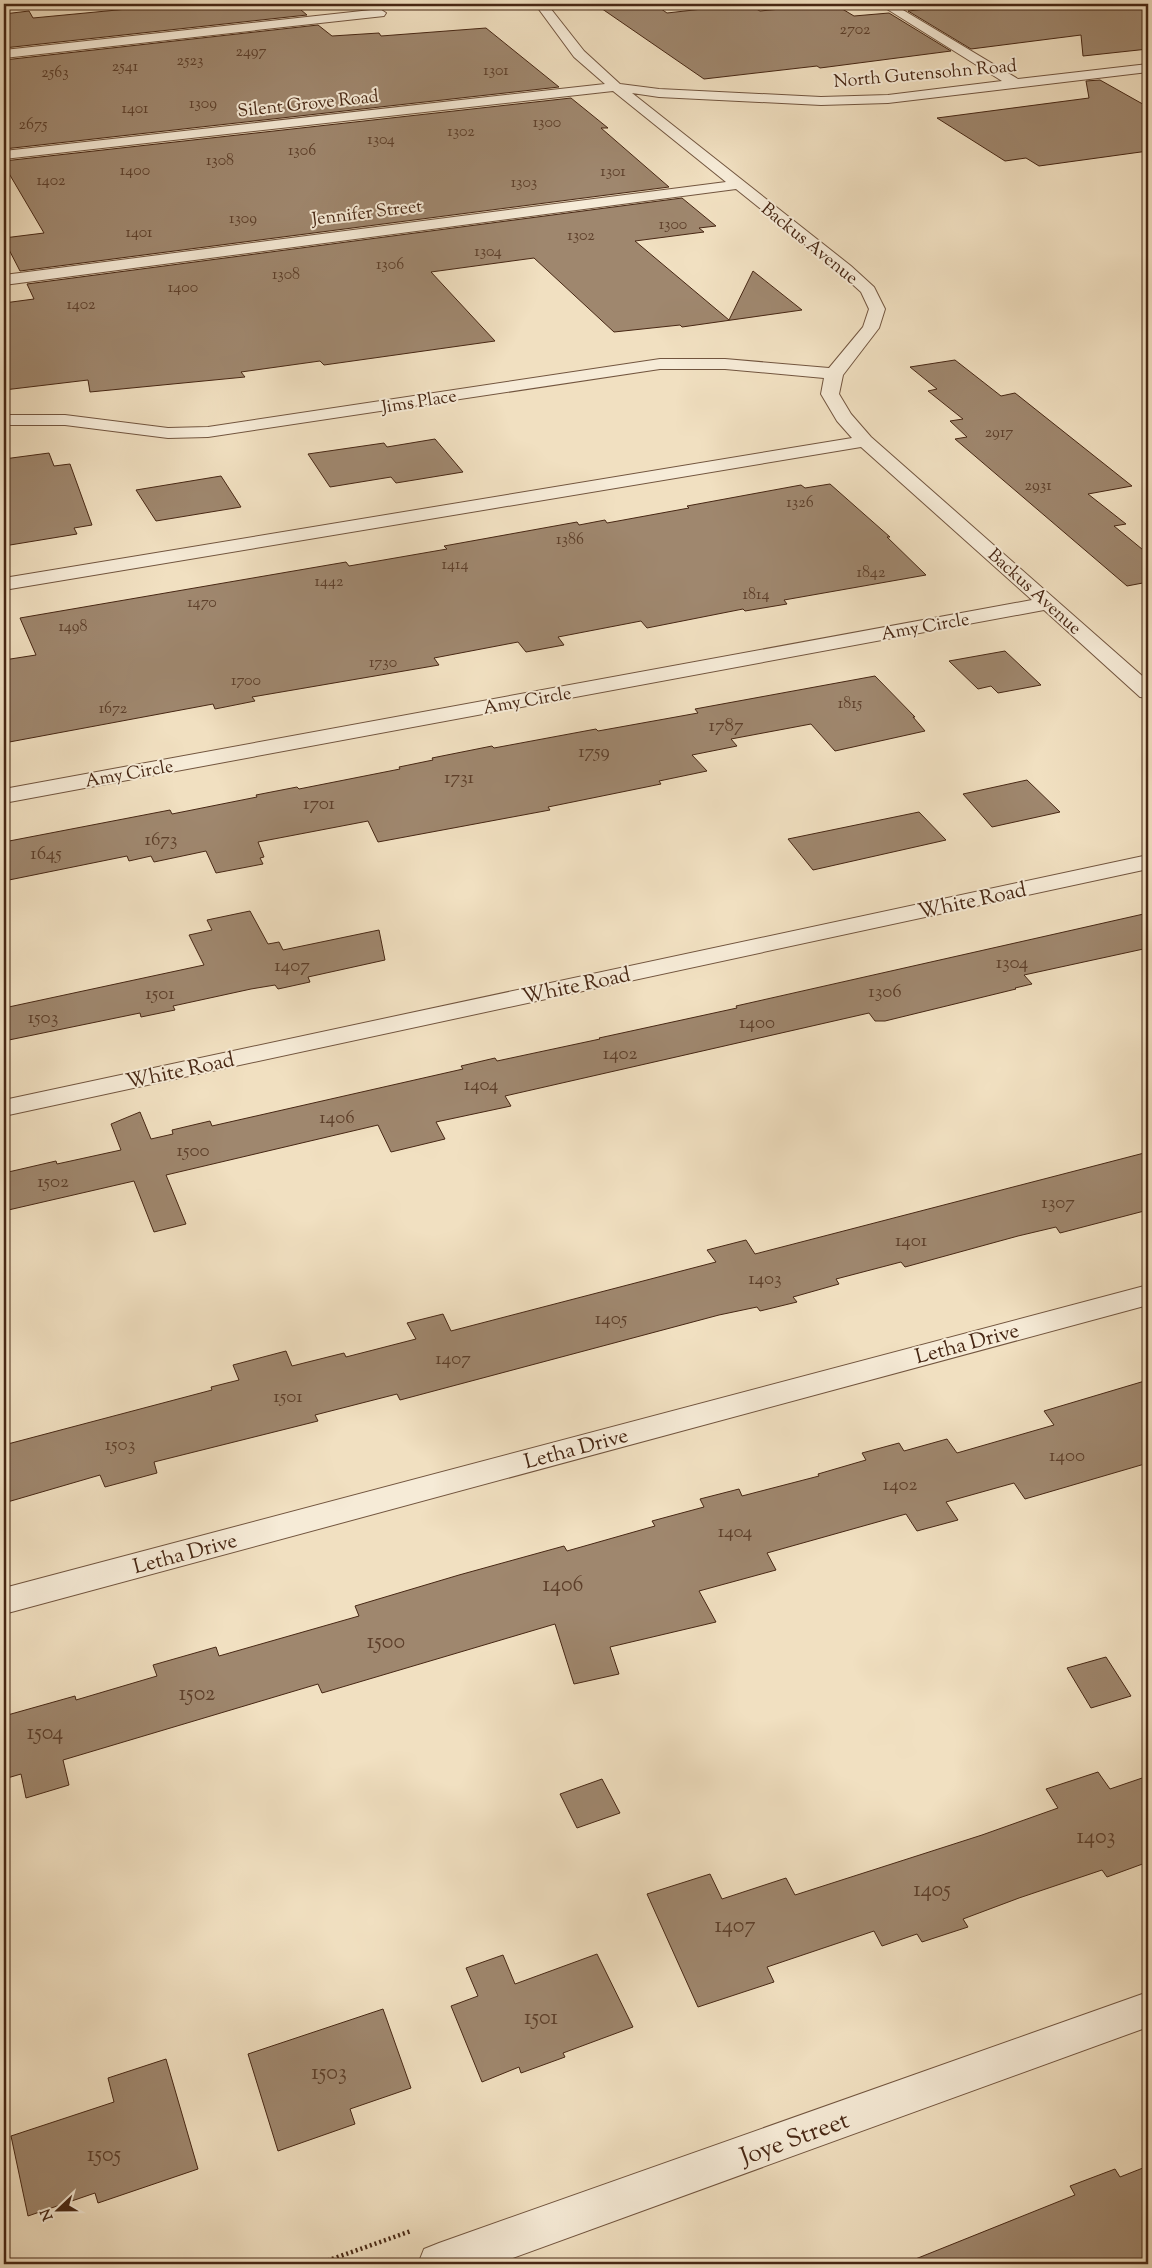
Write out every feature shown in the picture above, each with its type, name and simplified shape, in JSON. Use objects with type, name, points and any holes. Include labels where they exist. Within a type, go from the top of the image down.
[{"type":"street","name":"Backus Avenue","points":[[541,4],[580,54],[616,87],[845,269],[868,290],[876,309],[871,328],[834,374],[830,394],[843,417],[865,441],[1050,603],[1148,692]]},
{"type":"street","points":[[885,4],[1016,84]]},
{"type":"street","points":[[4,54],[380,12]]},
{"type":"street","name":"North Gutensohn Road","points":[[616,87],[659,93],[821,101],[888,99],[1148,68]]},
{"type":"street","name":"Silent Grove Road","points":[[4,155],[616,87]]},
{"type":"street","points":[[681,140],[668,120],[673,109],[704,99],[766,98]]},
{"type":"street","name":"Jennifer Street","points":[[4,280],[736,184]]},
{"type":"street","name":"Jims Place","points":[[4,420],[65,420],[168,433],[208,432],[660,364],[688,362],[750,365],[834,374]]},
{"type":"street","points":[[4,584],[865,441]]},
{"type":"street","name":"Amy Circle","points":[[4,796],[1050,603]]},
{"type":"street","name":"White Road","points":[[4,1108],[1148,862]]},
{"type":"street","name":"Letha Drive","points":[[4,1601],[1148,1295]]},
{"type":"street","name":"Joye Street","points":[[440,2264],[1148,2010]]},
{"type":"building","points":[[180,4],[294,4],[307,15],[4,48],[4,14],[29,11],[33,18]]},
{"type":"building","points":[[595,4],[654,4],[667,13],[747,4],[760,11],[834,4],[854,16],[889,13],[951,51],[820,68],[817,66],[704,79]]},
{"type":"building","points":[[974,4],[1148,4],[1148,49],[1083,56],[1081,35],[971,49],[908,11]]},
{"type":"building","points":[[318,25],[332,36],[379,33],[381,36],[486,28],[559,87],[4,149],[4,60]]},
{"type":"building","points":[[1100,80],[1148,107],[1148,151],[1039,166],[1026,158],[1005,161],[937,118],[1089,98],[1086,81]]},
{"type":"building","points":[[571,98],[608,128],[601,128],[669,187],[20,271],[4,240],[4,238],[44,233],[4,165],[4,161]]},
{"type":"building","points":[[682,198],[716,226],[699,228],[704,232],[635,241],[729,320],[753,271],[802,310],[682,327],[680,325],[614,332],[534,258],[431,272],[495,341],[324,365],[320,361],[241,372],[245,377],[90,392],[88,380],[4,390],[4,303],[34,299],[27,284]]},
{"type":"building","points":[[955,360],[1001,396],[1015,393],[1132,486],[1088,494],[1126,524],[1114,526],[1148,554],[1148,582],[1127,586],[955,439],[967,437],[950,421],[963,419],[928,391],[937,389],[910,367]]},
{"type":"building","points":[[435,439],[463,472],[396,483],[391,477],[330,487],[308,454],[384,443],[387,447]]},
{"type":"building","points":[[49,453],[54,466],[70,464],[92,525],[74,528],[77,534],[4,546],[4,459]]},
{"type":"building","points":[[221,476],[241,507],[156,521],[136,490]]},
{"type":"building","points":[[830,484],[890,537],[887,537],[926,575],[784,600],[787,604],[745,611],[743,609],[647,628],[641,621],[558,637],[564,645],[526,652],[518,642],[434,658],[439,665],[252,697],[255,701],[215,709],[213,704],[4,743],[4,660],[36,655],[20,618],[346,562],[349,566],[447,549],[444,546],[577,522],[579,525],[605,520],[607,523],[801,485],[805,488]]},
{"type":"building","points":[[1005,651],[1041,685],[998,693],[991,686],[978,689],[949,661]]},
{"type":"building","points":[[875,676],[915,717],[913,717],[925,731],[835,751],[811,724],[731,739],[737,746],[692,755],[707,771],[659,781],[661,784],[548,807],[550,810],[378,842],[368,821],[258,842],[264,857],[260,858],[263,864],[216,873],[206,851],[154,862],[151,856],[129,861],[127,856],[4,881],[4,842],[170,810],[172,814],[257,797],[256,795],[297,787],[299,789],[400,769],[399,767],[433,760],[432,758],[492,746],[494,748],[698,713],[695,709]]},
{"type":"building","points":[[1027,780],[1060,812],[992,827],[963,794]]},
{"type":"building","points":[[919,812],[946,840],[813,870],[788,839]]},
{"type":"building","points":[[250,911],[268,944],[279,942],[283,950],[379,930],[385,960],[308,977],[310,982],[278,989],[275,985],[251,989],[173,1006],[175,1010],[141,1017],[140,1013],[4,1041],[4,1008],[204,965],[189,935],[212,930],[207,920]]},
{"type":"building","points":[[1148,913],[1148,948],[1024,975],[1032,984],[1016,989],[885,1021],[875,1021],[869,1013],[505,1096],[511,1106],[436,1122],[445,1139],[391,1152],[378,1125],[166,1175],[186,1224],[154,1232],[134,1181],[4,1211],[4,1173],[56,1161],[57,1164],[121,1150],[111,1124],[140,1112],[151,1139],[173,1134],[172,1130],[210,1121],[212,1126],[463,1069],[461,1066],[495,1058],[497,1061],[600,1039],[737,1008],[736,1006]]},
{"type":"building","points":[[1148,1152],[1148,1210],[1060,1233],[1056,1227],[905,1267],[901,1262],[836,1279],[839,1284],[793,1297],[797,1302],[760,1311],[757,1307],[719,1315],[400,1400],[397,1394],[315,1415],[318,1421],[154,1462],[157,1473],[105,1487],[100,1475],[4,1503],[4,1445],[212,1390],[211,1387],[239,1380],[233,1365],[286,1351],[292,1366],[344,1353],[346,1357],[416,1339],[407,1323],[443,1314],[451,1331],[716,1262],[707,1250],[746,1240],[755,1254]]},
{"type":"building","points":[[1148,1380],[1148,1463],[1025,1499],[1014,1483],[946,1502],[958,1520],[917,1531],[906,1514],[767,1553],[776,1570],[699,1591],[716,1622],[610,1647],[619,1674],[574,1684],[555,1624],[322,1693],[318,1684],[63,1760],[69,1785],[26,1798],[21,1774],[4,1779],[4,1716],[75,1696],[76,1700],[157,1676],[153,1665],[216,1647],[219,1656],[359,1616],[355,1606],[459,1575],[564,1546],[567,1551],[655,1526],[652,1521],[704,1507],[700,1499],[739,1489],[742,1496],[819,1476],[818,1474],[866,1460],[862,1453],[899,1443],[904,1451],[947,1439],[957,1453],[1054,1425],[1044,1411]]},
{"type":"building","points":[[1106,1657],[1131,1696],[1091,1708],[1067,1668]]},
{"type":"building","points":[[1098,1772],[1110,1789],[1148,1776],[1148,1862],[1107,1877],[1102,1870],[1019,1898],[963,1919],[968,1927],[922,1942],[917,1934],[882,1946],[874,1931],[767,1967],[774,1982],[698,2007],[647,1894],[710,1874],[722,1899],[786,1878],[795,1895],[982,1835],[1058,1808],[1046,1789]]},
{"type":"building","points":[[602,1779],[620,1813],[577,1828],[560,1794]]},
{"type":"building","points":[[597,1954],[633,2027],[563,2053],[565,2057],[521,2073],[519,2067],[482,2082],[451,2006],[478,1996],[466,1968],[503,1955],[515,1984]]},
{"type":"building","points":[[383,2009],[411,2088],[350,2109],[355,2124],[278,2151],[248,2054]]},
{"type":"building","points":[[166,2059],[198,2169],[98,2203],[95,2193],[28,2216],[11,2136],[114,2102],[108,2078]]},
{"type":"building","points":[[1148,2166],[1148,2264],[909,2264],[908,2262],[1075,2195],[1070,2186],[1115,2169],[1120,2177]]}]
